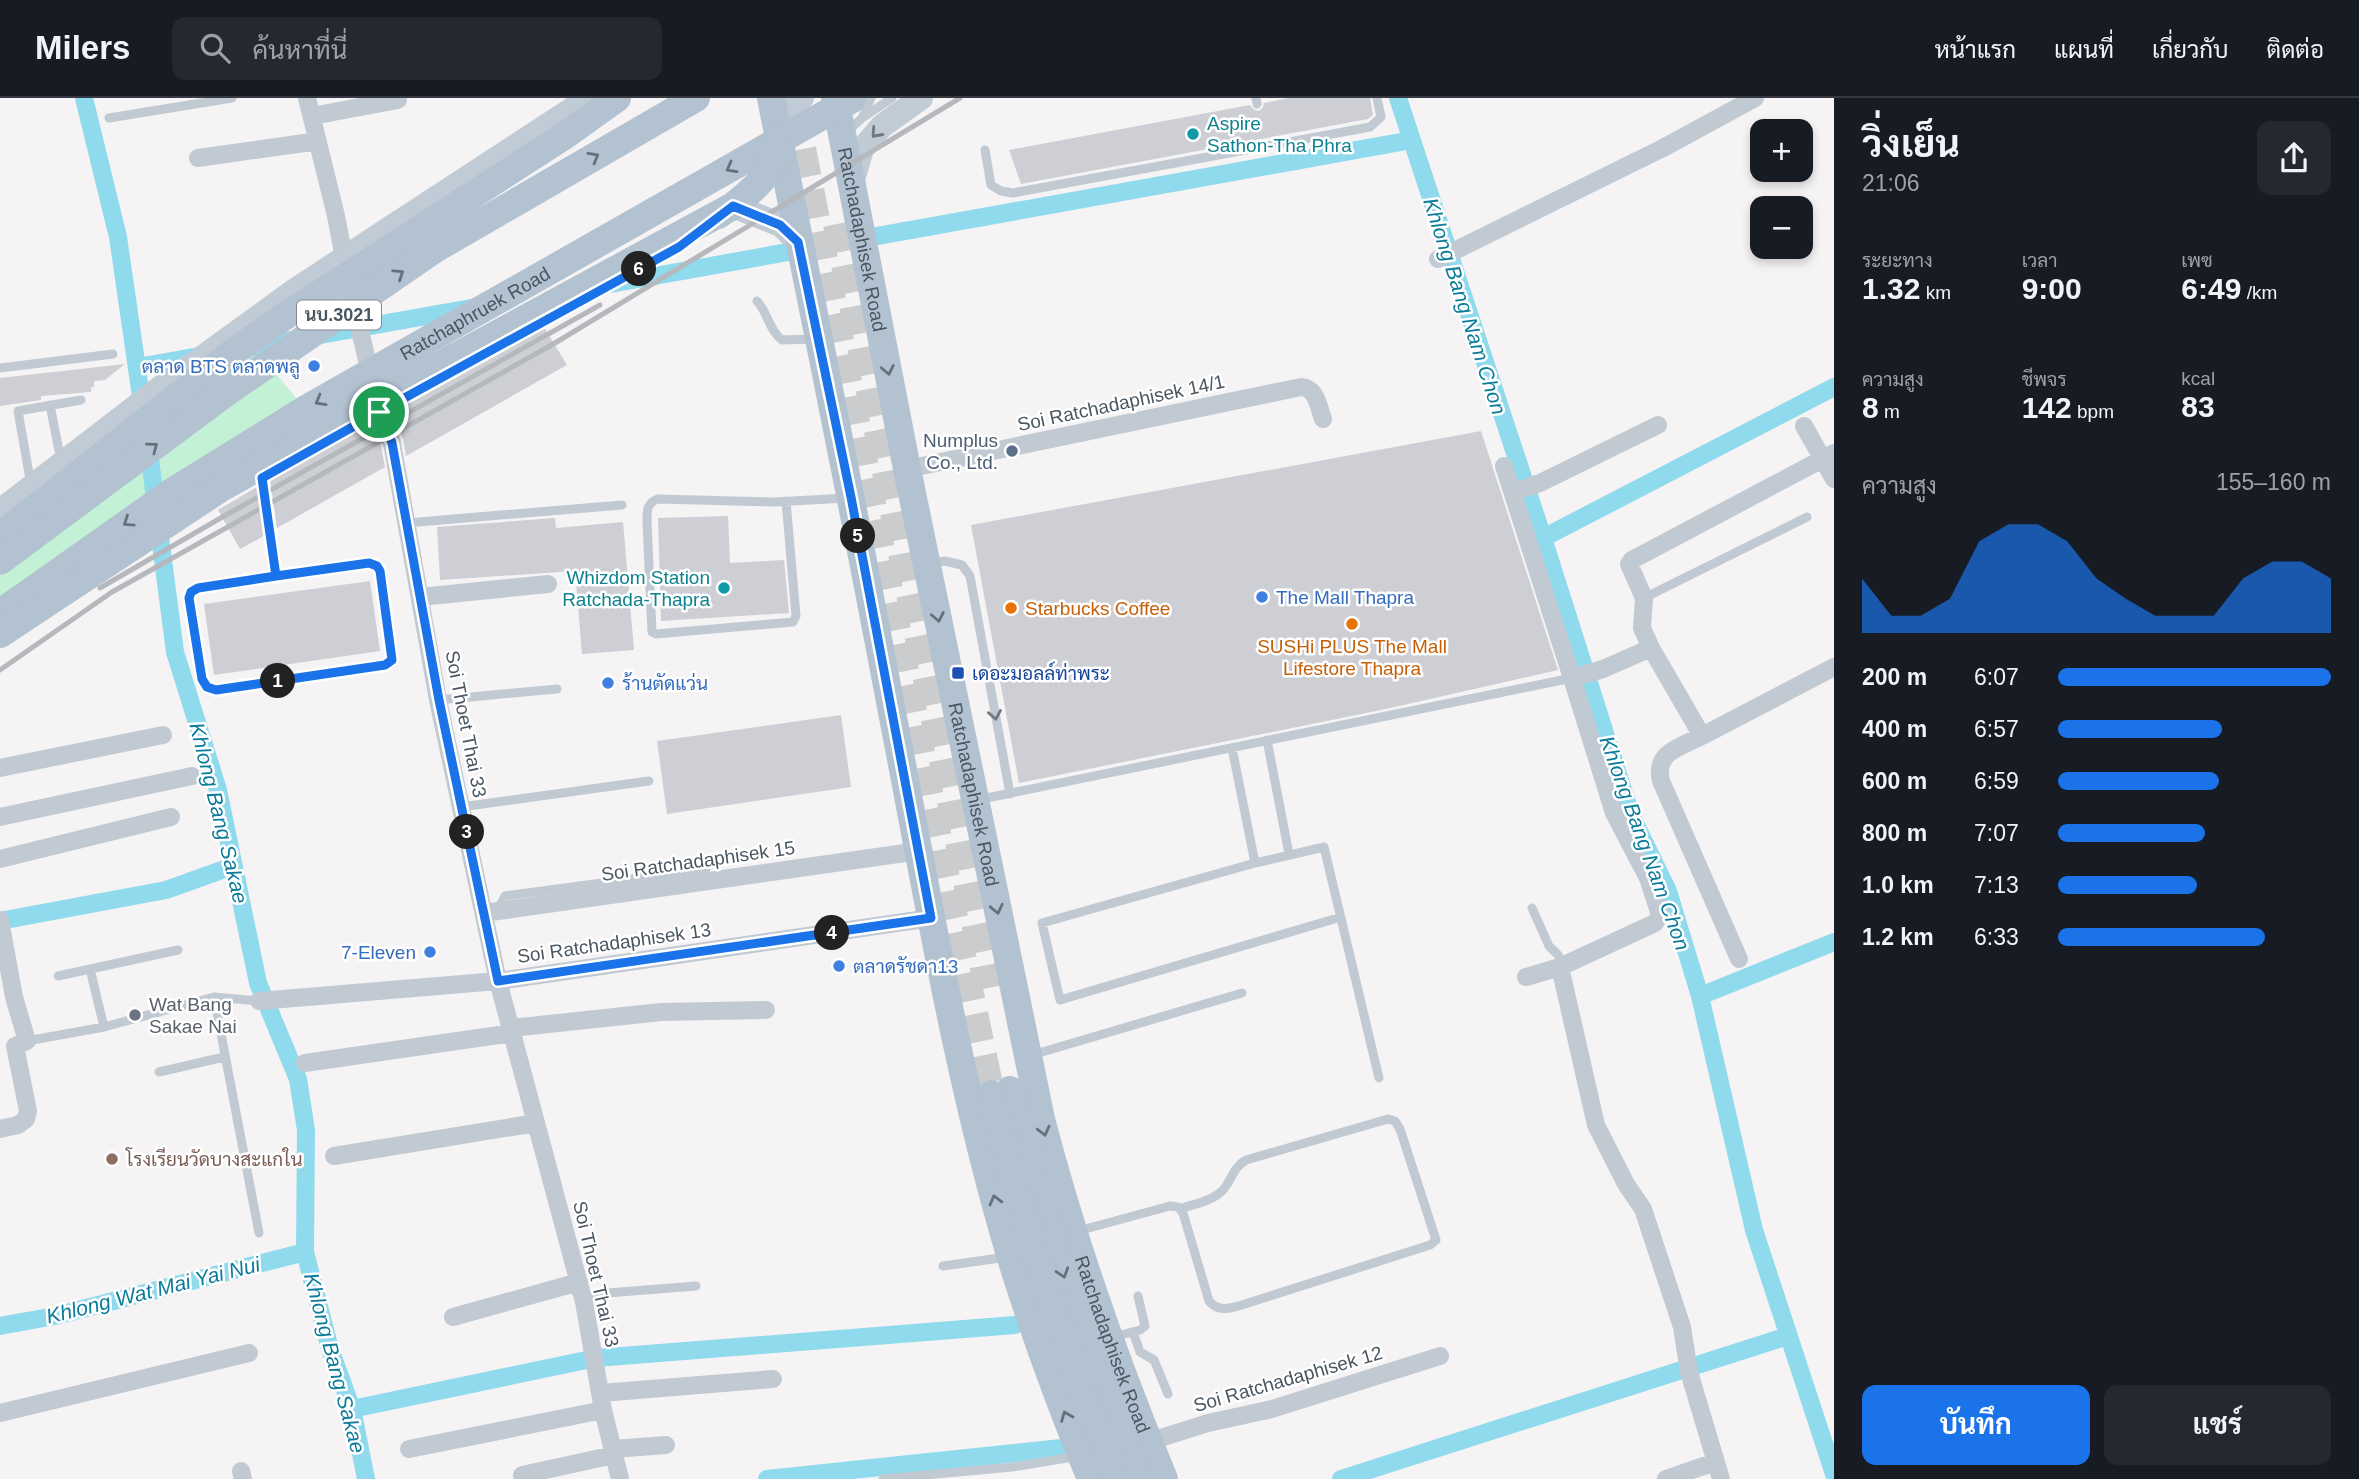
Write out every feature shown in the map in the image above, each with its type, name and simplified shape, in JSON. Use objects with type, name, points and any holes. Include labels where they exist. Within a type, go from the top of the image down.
[{"type":"main road","name":"นบ.3021","points":[[0,511],[295,290],[589,98]]},
{"type":"main road","points":[[0,536],[231,354],[564,136],[617,98]]},
{"type":"main road","points":[[564,136],[630,98]]},
{"type":"main road","name":"นบ.3021","points":[[0,561],[227,392],[435,250],[696,98]]},
{"type":"main road","points":[[770,104],[802,98]]},
{"type":"main road","name":"Ratchadaphisek Road","points":[[835,98],[853,117],[852,183],[907,470],[1027,1056],[1056,1176],[1073,1233],[1120,1335],[1148,1442],[1164,1479]]},
{"type":"main road","points":[[852,183],[862,149],[882,126],[921,98]]},
{"type":"main road","points":[[0,634],[221,488],[733,206],[766,176],[773,162],[776,149],[770,104]]},
{"type":"main road","points":[[770,104],[851,497],[931,918],[972,1111],[1011,1256],[1057,1395],[1086,1467]]},
{"type":"main road","name":"Ratchaphruek Road","points":[[0,613],[172,492],[306,409],[853,117]]},
{"type":"main road","points":[[733,206],[780,225],[798,242]]},
{"type":"main road","name":"Ratchaphruek Road","points":[[0,648],[90,584],[262,478],[679,247],[733,206]]},
{"type":"main road","points":[[1118,1479],[1043,1276],[1016,1187],[1001,1092],[1094,1363],[1140,1479]]},
{"type":"street","name":"Soi Thoet Thai 33","points":[[307,98],[379,412],[392,443],[461,807],[490,912],[498,981],[584,1302],[602,1402],[620,1479]]},
{"type":"street","points":[[1439,259],[1663,148],[1755,98]]},
{"type":"street","points":[[312,116],[398,100]]},
{"type":"street","points":[[198,158],[318,141]]},
{"type":"street","name":"Soi Ratchadaphisek 14/1","points":[[907,470],[1301,387],[1308,387],[1314,392],[1323,419]]},
{"type":"street","points":[[1519,490],[1658,425]]},
{"type":"street","points":[[1804,426],[1828,456],[1834,479]]},
{"type":"street","points":[[1702,736],[1642,628],[1644,598],[1630,566],[1632,560],[1828,456]]},
{"type":"street","points":[[1504,466],[1519,490],[1614,813],[1648,878],[1660,911],[1655,923],[1562,966],[1526,977]]},
{"type":"street","points":[[420,597],[548,584]]},
{"type":"street","points":[[1576,677],[1604,669],[1651,648]]},
{"type":"street","points":[[1740,959],[1659,773],[1660,761],[1665,755],[1834,667]]},
{"type":"street","points":[[0,768],[163,735]]},
{"type":"street","points":[[0,817],[192,776]]},
{"type":"street","points":[[0,859],[170,817]]},
{"type":"street","name":"Soi Ratchadaphisek 15","points":[[490,912],[919,851]]},
{"type":"street","name":"Soi Ratchadaphisek 13","points":[[259,1001],[498,981],[931,918]]},
{"type":"street","points":[[0,1129],[18,1125],[26,1119],[28,1111],[7,998],[1,925]]},
{"type":"street","points":[[1562,966],[1596,1125],[1626,1184],[1643,1209],[1682,1327],[1689,1368],[1718,1471],[1666,1479]]},
{"type":"street","points":[[305,1063],[511,1031],[662,1012],[766,1010]]},
{"type":"street","points":[[334,1156],[536,1123]]},
{"type":"street","points":[[453,1317],[579,1282]]},
{"type":"street","points":[[0,1413],[249,1353]]},
{"type":"street","name":"Soi Ratchadaphisek 12","points":[[1148,1442],[1208,1423],[1272,1409],[1440,1356]]},
{"type":"street","points":[[409,1449],[602,1402],[773,1379]]},
{"type":"street","points":[[522,1475],[613,1452],[666,1445]]},
{"type":"lane","points":[[109,118],[232,98]]},
{"type":"lane","points":[[853,117],[871,98]]},
{"type":"lane","points":[[853,117],[892,98]]},
{"type":"lane","points":[[985,150],[991,185],[1001,191],[1013,193],[1266,143],[1370,127],[1381,117],[1377,98]]},
{"type":"lane","points":[[757,301],[764,308],[774,334],[782,340],[819,339]]},
{"type":"lane","points":[[0,368],[113,354]]},
{"type":"lane","points":[[31,486],[18,411],[81,400]]},
{"type":"lane","points":[[50,405],[62,463]]},
{"type":"lane","points":[[262,478],[276,576]]},
{"type":"lane","points":[[786,501],[796,616],[793,622],[670,633],[652,632],[647,523],[650,503],[658,499],[786,501],[851,497]]},
{"type":"lane","points":[[406,523],[622,505]]},
{"type":"lane","points":[[1644,598],[1807,517]]},
{"type":"lane","points":[[927,563],[945,561],[962,565],[970,576],[1010,794]]},
{"type":"lane","points":[[369,563],[377,566],[393,654],[391,662],[213,690],[207,687],[202,679],[189,598],[191,592],[198,588],[276,576],[369,563]]},
{"type":"lane","points":[[974,800],[1576,677]]},
{"type":"lane","points":[[439,700],[557,690]]},
{"type":"lane","points":[[1267,740],[1289,854]]},
{"type":"lane","points":[[1232,748],[1255,863]]},
{"type":"lane","points":[[461,807],[649,781]]},
{"type":"lane","points":[[1341,917],[1060,1000],[1042,923],[1255,863],[1324,847],[1341,917],[1379,1078]]},
{"type":"lane","points":[[490,912],[505,896],[706,869]]},
{"type":"lane","points":[[1532,908],[1549,946],[1558,955],[1562,966]]},
{"type":"lane","points":[[58,976],[178,950]]},
{"type":"lane","points":[[90,969],[104,1027]]},
{"type":"lane","points":[[1027,1056],[1242,993]]},
{"type":"lane","points":[[214,997],[259,1233]]},
{"type":"lane","points":[[16,1045],[104,1027],[214,997],[259,1001]]},
{"type":"lane","points":[[159,1072],[225,1057]]},
{"type":"lane","points":[[1073,1233],[1170,1206],[1180,1209],[1206,1201],[1222,1192],[1236,1167],[1246,1160],[1390,1119],[1397,1123],[1400,1129],[1436,1240],[1430,1245],[1351,1271],[1245,1304],[1220,1309],[1209,1301],[1180,1209]]},
{"type":"lane","points":[[943,1266],[1011,1256]]},
{"type":"lane","points":[[584,1302],[595,1294],[696,1286]]},
{"type":"lane","points":[[1120,1335],[1145,1326],[1138,1296]]},
{"type":"lane","points":[[1120,1335],[1154,1360],[1168,1394]]},
{"type":"lane","points":[[1011,1479],[1012,1467]]},
{"type":"lane","points":[[883,1479],[1012,1467],[1086,1467]]},
{"type":"green space","points":[[244,335],[296,398],[220,474],[0,640],[0,520]]},
{"type":"building","name":"Aspire Sathon-Tha Phra","points":[[1289,98],[1370,98],[1373,115],[1368,119],[1021,184],[1009,150],[1250,105],[1259,111],[1264,103]]},
{"type":"building","points":[[544,327],[567,365],[406,456],[403,439],[391,412]]},
{"type":"building","points":[[125,364],[105,380],[94,381],[91,392],[41,396],[41,400],[0,406],[0,378]]},
{"type":"building","points":[[371,423],[381,446],[385,467],[277,528],[270,479]]},
{"type":"building","name":"The Mall Thapra","points":[[1481,431],[1558,670],[1386,709],[1019,783],[971,525]]},
{"type":"building","points":[[257,487],[264,536],[240,549],[218,510]]},
{"type":"building","name":"Whizdom Station Ratchada-Thapra","points":[[728,516],[730,563],[784,560],[789,613],[661,621],[658,518]]},
{"type":"building","points":[[555,518],[556,528],[623,522],[634,650],[582,654],[575,571],[440,580],[437,527]]},
{"type":"building","points":[[370,581],[380,651],[214,675],[204,604]]},
{"type":"building","points":[[841,715],[851,787],[667,814],[657,741]]},
{"type":"waterway","name":"Khlong Bang Sakae","points":[[84,98],[118,237],[143,410]]},
{"type":"waterway","name":"Khlong Bang Nam Chon","points":[[1398,98],[1631,815],[1668,891],[1700,996],[1754,1230],[1834,1474]]},
{"type":"waterway","points":[[599,286],[1412,140]]},
{"type":"waterway","points":[[247,348],[471,308]]},
{"type":"waterway","points":[[138,367],[199,356]]},
{"type":"waterway","points":[[1543,538],[1834,387]]},
{"type":"waterway","name":"Khlong Bang Sakae","points":[[148,444],[175,652],[218,790],[258,983],[298,1079],[306,1130],[305,1252],[330,1349],[352,1409],[366,1479]]},
{"type":"waterway","points":[[0,921],[166,890],[233,866]]},
{"type":"waterway","points":[[1700,996],[1834,942]]},
{"type":"waterway","name":"Khlong Wat Mai Yai Nui","points":[[0,1326],[55,1316],[305,1252]]},
{"type":"waterway","points":[[352,1409],[596,1358],[1015,1325]]},
{"type":"waterway","points":[[1341,1479],[1788,1336]]},
{"type":"waterway","points":[[767,1479],[1071,1447]]},
{"type":"tunnel","points":[[794,108],[991,1094]]},
{"type":"tunnel","points":[[837,224],[988,988]]},
{"type":"railway","points":[[0,670],[112,592],[555,343],[960,98]]},
{"type":"railway","points":[[100,588],[600,305]]},
{"type":"place","name":"Aspire Sathon-Tha Phra","points":[[1193,134]]},
{"type":"place","name":"ตลาด BTS ตลาดพลู","points":[[314,366]]},
{"type":"place","name":"Numplus Co., Ltd.","points":[[1012,451]]},
{"type":"place","name":"Whizdom Station Ratchada-Thapra","points":[[724,588]]},
{"type":"place","name":"The Mall Thapra","points":[[1262,597]]},
{"type":"place","name":"Starbucks Coffee","points":[[1011,608]]},
{"type":"place","name":"SUSHi PLUS The Mall Lifestore Thapra","points":[[1352,624]]},
{"type":"place","name":"เดอะมอลล์ท่าพระ","points":[[958,673]]},
{"type":"place","name":"ร้านตัดแว่น","points":[[608,683]]},
{"type":"place","name":"7-Eleven","points":[[430,952]]},
{"type":"place","name":"ตลาดรัชดา13","points":[[839,966]]},
{"type":"place","name":"Wat Bang Sakae Nai","points":[[135,1015]]},
{"type":"place","name":"โรงเรียนวัดบางสะแกใน","points":[[112,1159]]},
{"type":"route","points":[[379,412],[262,478],[276,576],[198,588],[191,592],[189,598],[202,679],[207,687],[216,690],[385,665],[392,660],[379,567],[369,563],[276,576],[262,478],[321,445],[379,412],[392,443],[439,700],[498,981],[931,918],[851,497],[798,242],[780,225],[733,206],[679,247],[379,412]]}]
